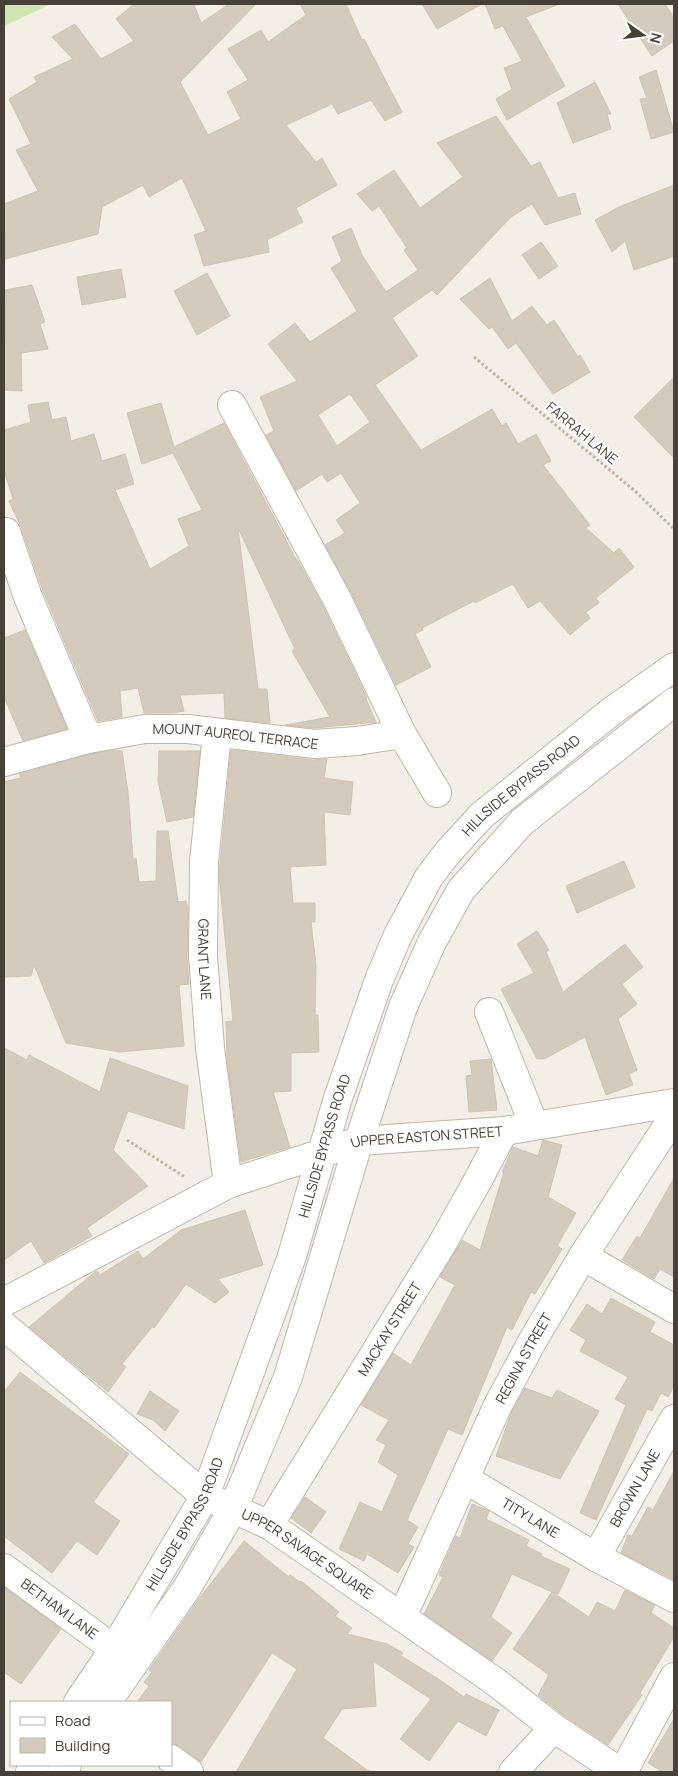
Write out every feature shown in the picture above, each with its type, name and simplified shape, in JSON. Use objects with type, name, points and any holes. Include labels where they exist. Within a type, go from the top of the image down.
[{"type":"street","points":[[232,405],[336,600],[402,734],[437,793]]},
{"type":"street","points":[[6,532],[28,597],[88,739]]},
{"type":"street","name":"HILLSIDE BYPASS ROAD","points":[[79,1701],[114,1649],[205,1496],[291,1259],[338,1098],[379,980],[398,935],[430,878],[448,852],[488,809],[612,711],[674,667]]},
{"type":"street","name":"HILLSIDE BYPASS ROAD","points":[[108,1701],[186,1588],[233,1509],[288,1378],[359,1141],[403,1007],[432,942],[461,890],[522,822],[674,702]]},
{"type":"street","name":"MOUNT AUREOL TERRACE","points":[[4,762],[88,739],[145,729],[188,729],[217,734],[314,744],[357,741],[402,734]]},
{"type":"street","name":"GRANT LANE","points":[[217,734],[204,862],[203,956],[219,1189]]},
{"type":"street","points":[[489,1012],[534,1125]]},
{"type":"street","name":"UPPER EASTON STREET","points":[[4,1302],[219,1189],[359,1141],[504,1130],[674,1103]]},
{"type":"street","name":"REGINA STREET","points":[[402,1616],[498,1405],[533,1340],[583,1256],[674,1116]]},
{"type":"street","name":"MACKAY STREET","points":[[269,1526],[442,1244],[504,1130]]},
{"type":"street","points":[[583,1256],[674,1309]]},
{"type":"street","name":"UPPER SAVAGE SQUARE","points":[[4,1326],[205,1496],[269,1526],[402,1616],[497,1683],[554,1728],[621,1772]]},
{"type":"street","name":"BROWN LANE","points":[[596,1557],[674,1419]]},
{"type":"street","name":"TITY LANE","points":[[465,1480],[596,1557],[674,1598]]},
{"type":"street","name":"BETHAM LANE","points":[[4,1568],[114,1649]]},
{"type":"street","points":[[621,1772],[674,1677]]},
{"type":"street","points":[[513,1772],[554,1728]]},
{"type":"street","points":[[172,1760],[189,1772]]},
{"type":"path","name":"FARRAH LANE","points":[[474,357],[635,491],[674,528]]},
{"type":"path","points":[[127,1140],[219,1189]]},
{"type":"green space","points":[[4,4],[51,4],[4,26]]},
{"type":"building","points":[[134,4],[194,4],[201,23],[229,4],[256,4],[180,82],[208,135],[241,119],[227,92],[248,80],[228,49],[261,30],[268,42],[306,15],[300,4],[346,4],[362,40],[364,39],[402,112],[385,121],[371,100],[338,114],[332,104],[286,125],[316,162],[322,158],[337,185],[296,208],[303,222],[267,240],[269,252],[204,266],[194,235],[206,231],[182,178],[149,197],[143,185],[102,207],[98,234],[5,259],[4,204],[38,191],[16,150],[31,144],[9,99],[37,82],[34,77],[73,59],[52,37],[75,24],[101,59],[134,41],[116,19]]},
{"type":"building","points":[[422,4],[482,4],[437,29]]},
{"type":"building","points":[[485,4],[557,5],[526,17],[565,86],[507,120],[496,99],[512,89],[504,68],[522,61],[503,26],[495,29]]},
{"type":"building","points":[[618,4],[665,4],[674,18],[674,41],[652,56]]},
{"type":"building","points":[[656,70],[674,132],[651,139],[640,99],[647,98],[639,77]]},
{"type":"building","points":[[595,82],[611,114],[607,114],[611,129],[573,143],[557,103]]},
{"type":"building","points":[[496,116],[531,166],[540,162],[558,198],[575,193],[581,214],[545,225],[532,204],[511,217],[437,295],[432,290],[392,318],[418,356],[375,385],[421,450],[492,409],[502,426],[506,423],[518,444],[536,434],[551,461],[543,465],[590,525],[586,528],[614,553],[619,548],[634,567],[596,598],[599,603],[586,612],[590,618],[570,635],[540,601],[528,608],[513,584],[475,603],[474,601],[422,628],[423,630],[415,634],[431,667],[396,685],[351,592],[325,545],[345,533],[336,520],[360,503],[341,473],[327,482],[322,474],[296,491],[266,435],[274,431],[260,397],[297,381],[268,344],[295,323],[310,342],[357,311],[331,268],[342,261],[332,237],[351,228],[362,255],[386,292],[418,270],[404,250],[407,248],[379,206],[372,211],[357,194],[394,170],[420,208],[463,177],[437,143]],"holes":[[[350,394],[370,422],[337,446],[318,415]]]},
{"type":"building","points":[[674,185],[674,256],[634,270],[625,241],[612,252],[595,220],[619,207]]},
{"type":"building","points":[[541,242],[558,266],[539,279],[522,255]]},
{"type":"building","points":[[121,269],[126,297],[82,305],[77,277]]},
{"type":"building","points":[[207,273],[230,316],[197,335],[174,291]]},
{"type":"building","points":[[490,278],[512,321],[532,306],[547,325],[554,320],[590,372],[553,394],[516,343],[508,349],[492,327],[489,329],[460,299]]},
{"type":"building","points":[[32,285],[45,322],[40,324],[48,349],[21,353],[22,391],[4,390],[5,290]]},
{"type":"building","points":[[674,377],[674,458],[634,417]]},
{"type":"building","points":[[48,402],[52,420],[66,417],[71,441],[94,434],[102,461],[125,454],[134,484],[115,490],[150,569],[189,546],[178,519],[202,510],[173,453],[142,464],[127,413],[161,403],[174,447],[224,423],[323,606],[367,698],[376,722],[315,728],[285,725],[330,717],[292,651],[295,649],[238,528],[258,689],[267,689],[270,723],[225,718],[224,693],[180,695],[184,711],[144,713],[138,688],[120,691],[122,717],[98,721],[43,591],[21,527],[9,501],[13,499],[4,470],[4,430],[31,422],[28,405]]},
{"type":"building","points":[[25,630],[67,729],[23,741],[4,697],[4,638]]},
{"type":"building","points":[[113,750],[122,751],[128,792],[133,859],[136,858],[139,882],[156,881],[157,831],[168,831],[178,902],[186,901],[188,909],[187,956],[189,984],[179,985],[184,1046],[120,1052],[66,1043],[34,965],[31,976],[4,977],[4,782],[21,778],[19,774],[91,754]]},
{"type":"building","points":[[231,750],[313,760],[327,759],[324,778],[353,782],[350,815],[324,812],[326,865],[290,867],[293,903],[315,903],[315,922],[311,922],[316,965],[315,1015],[318,1015],[319,1052],[291,1053],[291,1091],[273,1092],[290,1147],[241,1162],[227,1060],[226,1022],[233,1021],[219,875]]},
{"type":"building","points":[[159,751],[200,751],[193,817],[167,822],[158,781]]},
{"type":"building","points":[[624,861],[635,887],[577,913],[566,886]]},
{"type":"building","points":[[537,931],[549,950],[546,952],[563,992],[625,944],[643,967],[622,984],[637,1004],[618,1019],[637,1070],[629,1074],[633,1085],[606,1095],[585,1037],[544,1059],[537,1059],[501,989],[534,973],[517,944]]},
{"type":"building","points":[[4,1048],[27,1060],[29,1055],[100,1092],[110,1058],[188,1086],[184,1129],[128,1111],[113,1150],[148,1186],[87,1228],[92,1236],[44,1263],[31,1241],[4,1260]]},
{"type":"building","points":[[491,1059],[497,1110],[469,1112],[466,1076],[472,1075],[470,1061]]},
{"type":"building","points":[[543,1140],[562,1145],[548,1197],[576,1213],[557,1246],[562,1249],[535,1294],[531,1292],[512,1330],[507,1327],[462,1435],[448,1429],[407,1520],[418,1527],[408,1544],[414,1547],[398,1573],[367,1554],[364,1561],[339,1549],[360,1502],[382,1512],[398,1475],[378,1462],[386,1445],[376,1440],[389,1420],[361,1405],[393,1353],[411,1365],[455,1285],[440,1277],[462,1240],[480,1250],[504,1172],[502,1172],[513,1147],[538,1156]]},
{"type":"building","points":[[674,1178],[674,1277],[660,1269],[654,1279],[622,1260],[637,1236],[640,1238]]},
{"type":"building","points":[[245,1210],[263,1265],[218,1279],[229,1292],[215,1303],[186,1284],[154,1328],[152,1327],[122,1364],[126,1367],[108,1392],[29,1327],[95,1272],[97,1271],[100,1275],[138,1251],[143,1259],[181,1230]]},
{"type":"building","points":[[611,1298],[655,1322],[650,1332],[674,1345],[674,1386],[668,1397],[661,1393],[652,1411],[647,1409],[596,1520],[580,1513],[626,1405],[615,1399],[628,1377],[580,1351],[586,1340],[570,1330],[587,1304],[602,1314]]},
{"type":"building","points":[[20,1372],[129,1454],[93,1502],[120,1521],[97,1555],[77,1541],[52,1573],[4,1536],[4,1392]]},
{"type":"building","points":[[525,1388],[552,1398],[557,1390],[599,1411],[560,1479],[496,1456],[512,1411]]},
{"type":"building","points":[[150,1391],[179,1411],[165,1431],[153,1420],[137,1414]]},
{"type":"building","points":[[674,1471],[674,1580],[621,1553],[628,1535],[632,1536],[648,1507],[653,1510]]},
{"type":"building","points":[[305,1497],[326,1512],[311,1533],[291,1518]]},
{"type":"building","points":[[472,1504],[489,1511],[486,1519],[529,1540],[526,1546],[542,1554],[541,1556],[570,1569],[558,1594],[512,1574],[491,1617],[512,1633],[492,1661],[424,1614],[443,1577],[439,1575],[456,1536],[460,1538]]},
{"type":"building","points":[[244,1541],[289,1577],[290,1575],[301,1581],[339,1612],[335,1616],[352,1628],[347,1634],[387,1644],[403,1653],[401,1656],[464,1697],[466,1694],[499,1710],[486,1736],[458,1721],[429,1761],[400,1739],[431,1699],[373,1661],[376,1706],[342,1709],[323,1738],[370,1772],[236,1772],[297,1669],[272,1653],[201,1762],[180,1746],[172,1744],[172,1701],[138,1701],[149,1686],[144,1682],[152,1672],[149,1670],[198,1600]]},
{"type":"building","points":[[4,1587],[61,1629],[21,1684],[4,1672]]},
{"type":"building","points":[[625,1590],[655,1605],[651,1613],[674,1628],[674,1637],[640,1693],[642,1695],[608,1745],[563,1715],[538,1695],[549,1675],[513,1649],[552,1592],[589,1617],[597,1602],[615,1611]]},
{"type":"building","points":[[674,1719],[674,1772],[663,1772],[648,1763]]}]
